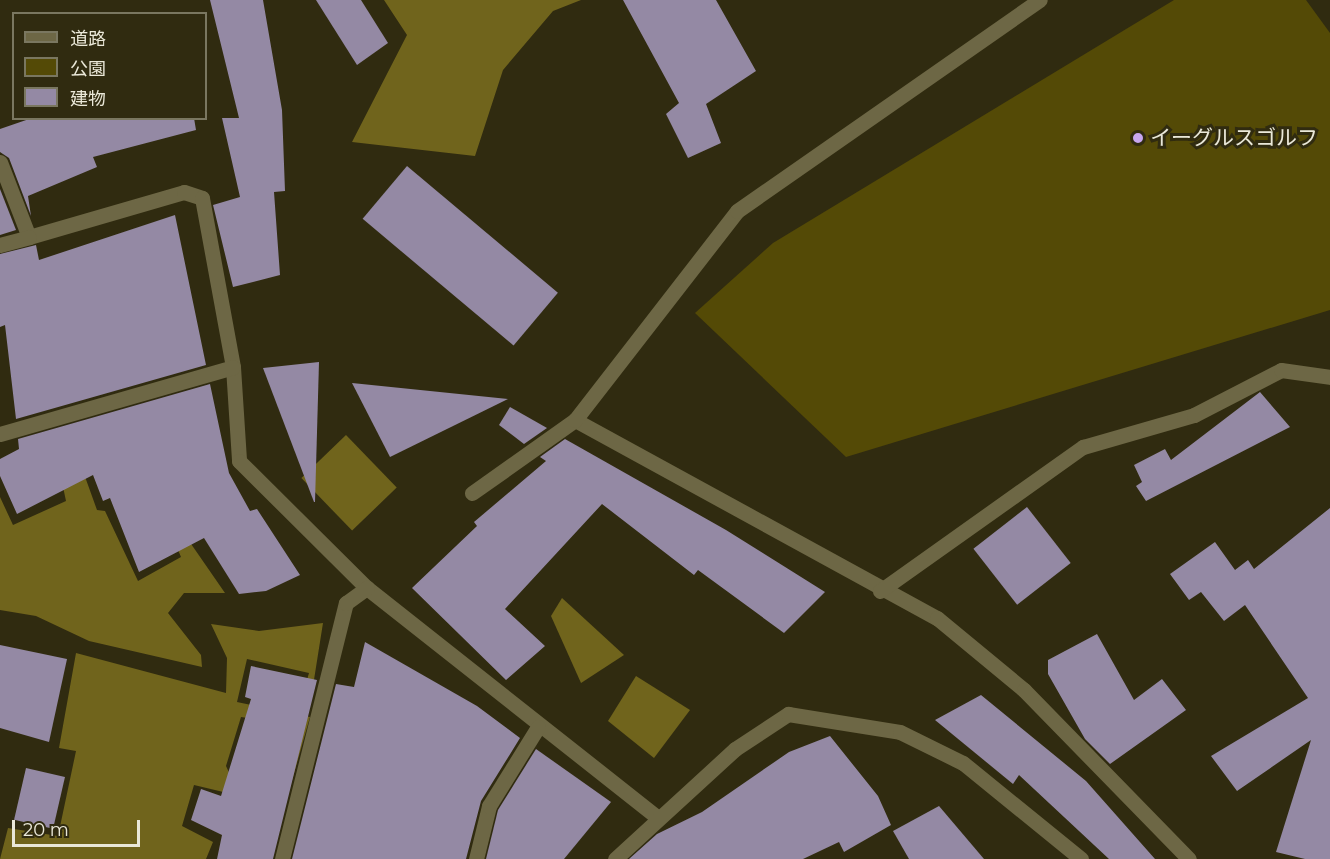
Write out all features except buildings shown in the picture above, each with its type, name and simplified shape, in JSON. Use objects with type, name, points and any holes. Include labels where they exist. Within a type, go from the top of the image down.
[{"type":"street","points":[[472,493],[575,420],[737,212],[1040,0]]},
{"type":"street","points":[[0,162],[29,237]]},
{"type":"street","points":[[0,245],[184,192],[202,198],[233,367],[239,461],[367,588],[538,727],[657,817]]},
{"type":"street","points":[[0,434],[233,367]]},
{"type":"street","points":[[880,591],[1083,447],[1194,415],[1281,370],[1330,377]]},
{"type":"street","points":[[575,420],[880,591],[937,618],[1024,690],[1189,859]]},
{"type":"street","points":[[282,859],[346,603],[367,588]]},
{"type":"street","points":[[615,859],[657,817],[735,749],[788,714],[900,732],[963,763],[1081,859]]},
{"type":"street","points":[[476,859],[489,806],[538,727]]},
{"type":"green space","name":"イーグルスゴルフ","points":[[1174,0],[1306,0],[1330,33],[1330,310],[846,457],[695,313],[773,243]]},
{"type":"shaded area","points":[[384,0],[581,0],[553,11],[503,70],[475,156],[352,142],[407,35]]},
{"type":"shaded area","points":[[70,435],[97,510],[105,511],[138,581],[181,557],[151,486],[225,593],[184,593],[168,613],[201,655],[202,667],[89,641],[36,616],[0,610],[0,497],[13,525],[66,501],[53,440]]},
{"type":"shaded area","points":[[346,435],[397,488],[352,531],[301,478]]},
{"type":"shaded area","points":[[562,598],[624,655],[581,683],[551,616]]},
{"type":"shaded area","points":[[323,623],[310,705],[300,703],[309,673],[247,659],[237,702],[310,717],[289,791],[296,725],[241,717],[226,766],[240,796],[194,785],[182,826],[213,842],[206,859],[0,859],[8,828],[58,836],[76,751],[59,748],[76,653],[226,693],[227,658],[211,624],[259,631]]},
{"type":"shaded area","points":[[636,676],[690,710],[654,758],[608,721]]},
{"type":"place","name":"イーグルスゴルフ","points":[[1138,138]]}]
